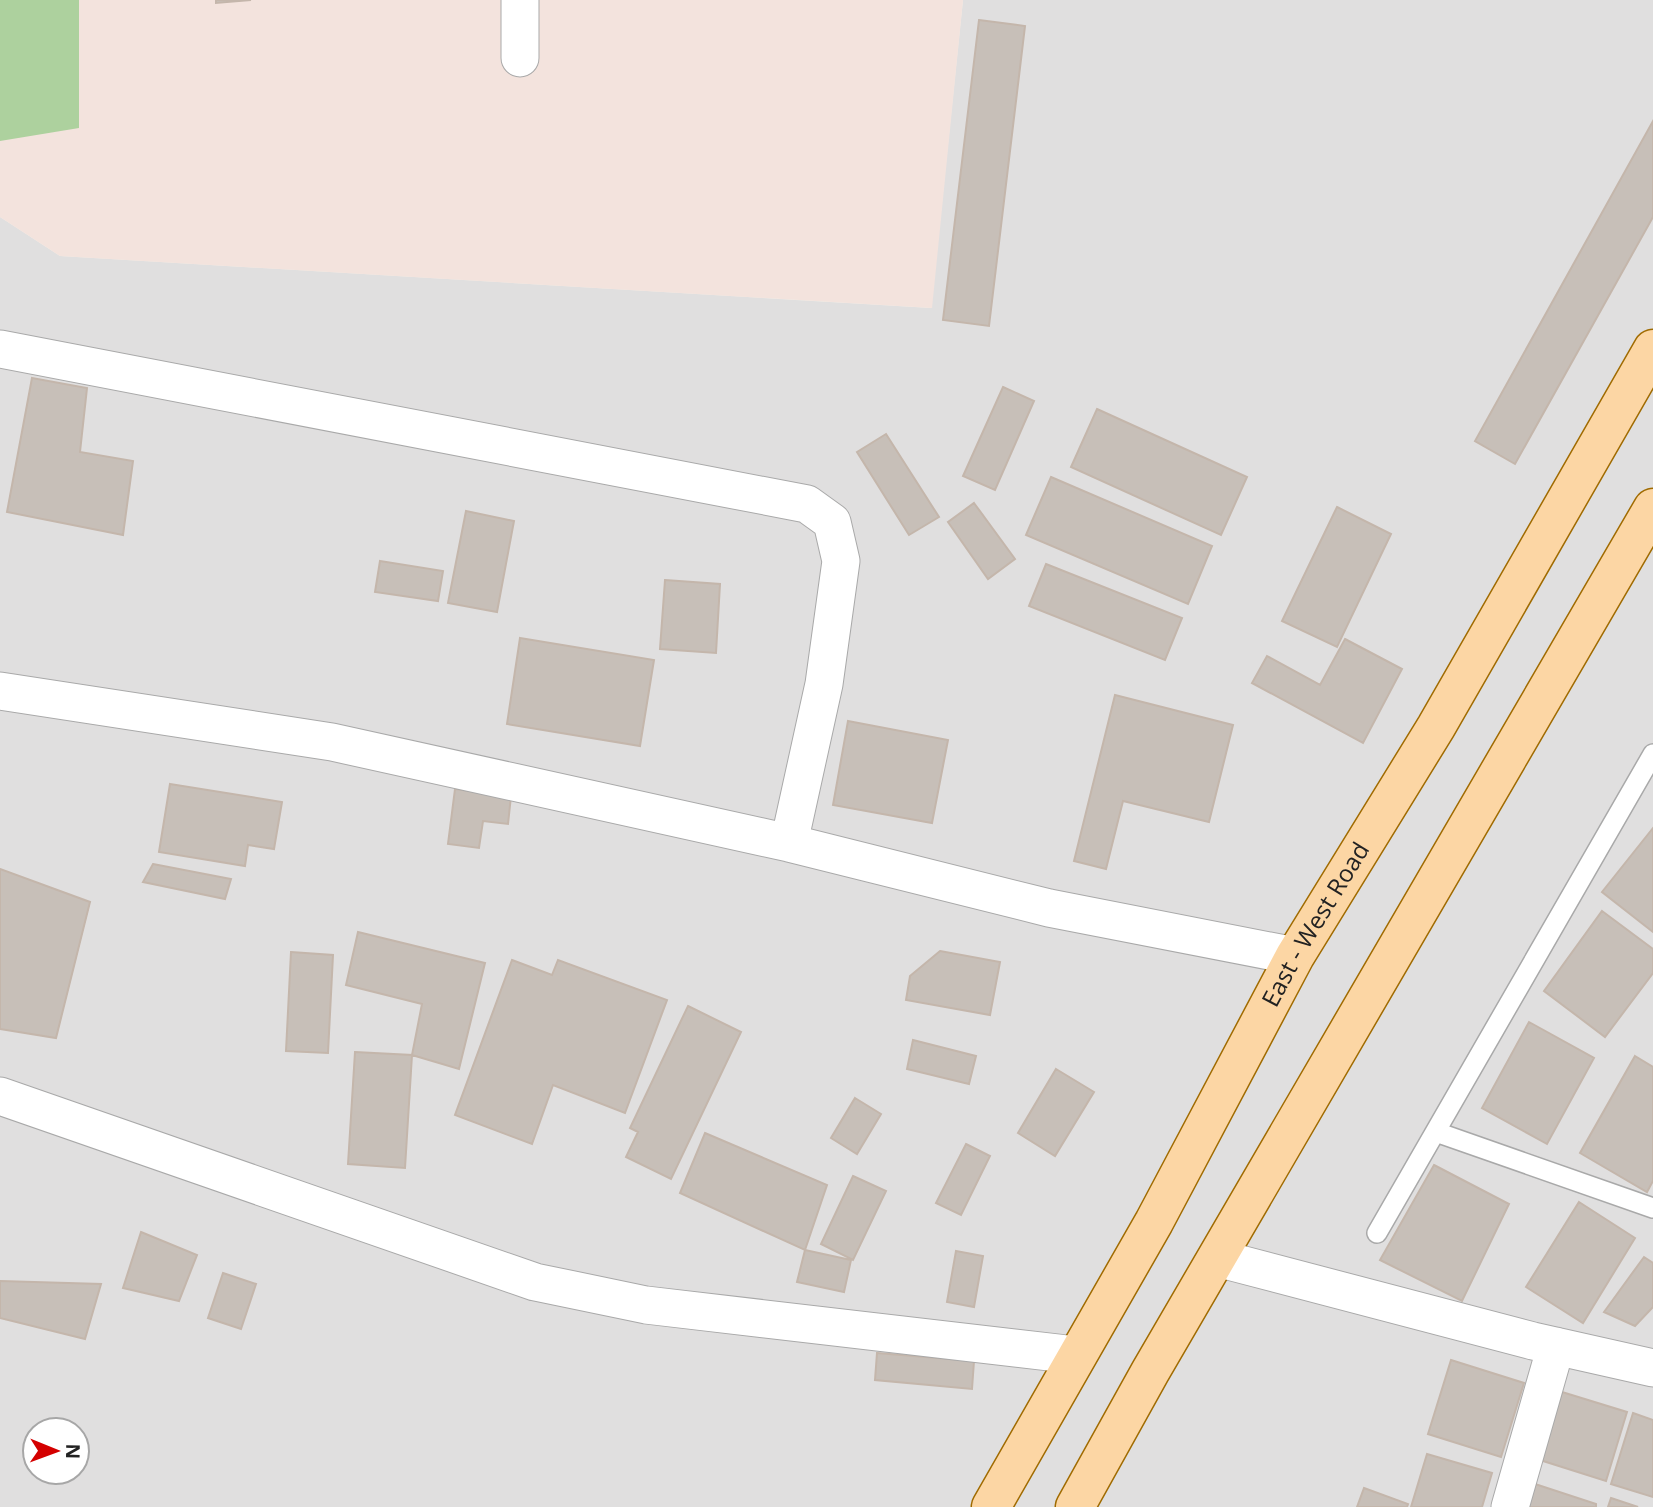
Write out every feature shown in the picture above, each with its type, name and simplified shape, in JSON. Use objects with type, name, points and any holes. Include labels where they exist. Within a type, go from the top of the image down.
[{"type":"main road","name":"East - West Road","points":[[991,1507],[1075,1355],[1154,1222],[1295,956],[1437,727],[1653,349]]},
{"type":"main road","points":[[1074,1507],[1653,508]]},
{"type":"street","points":[[520,0],[520,58]]},
{"type":"street","points":[[0,349],[807,504],[832,522],[841,561],[824,684],[789,843]]},
{"type":"street","points":[[0,691],[332,742],[789,843],[1049,908],[1295,956]]},
{"type":"street","points":[[0,1096],[535,1282],[646,1305],[1075,1355]]},
{"type":"street","points":[[1217,1258],[1556,1346],[1653,1368]]},
{"type":"street","points":[[1510,1507],[1556,1346]]},
{"type":"lane","points":[[1377,1233],[1653,754]]},
{"type":"lane","points":[[1436,1132],[1653,1209]]},
{"type":"shaded area","points":[[0,0],[963,0],[932,308],[60,256],[0,217]]},
{"type":"shaded area","points":[[963,0],[1653,0],[1653,1507],[0,1507],[0,217],[60,256],[931,308]]},
{"type":"green space","points":[[0,0],[79,0],[79,128],[0,141]]},
{"type":"building","points":[[216,0],[251,0],[216,3]]},
{"type":"building","points":[[979,20],[1025,26],[989,326],[943,320]]},
{"type":"building","points":[[1653,121],[1653,217],[1515,464],[1475,441]]},
{"type":"building","points":[[32,378],[87,388],[80,452],[133,461],[123,535],[7,512]]},
{"type":"building","points":[[1003,387],[1034,401],[995,490],[963,476]]},
{"type":"building","points":[[1097,409],[1247,477],[1221,535],[1071,467]]},
{"type":"building","points":[[886,434],[939,517],[909,535],[857,452]]},
{"type":"building","points":[[1051,477],[1212,546],[1188,604],[1026,535]]},
{"type":"building","points":[[974,503],[1015,559],[988,579],[948,522]]},
{"type":"building","points":[[1337,507],[1391,534],[1337,647],[1282,621]]},
{"type":"building","points":[[466,511],[514,521],[497,612],[448,603]]},
{"type":"building","points":[[380,561],[443,571],[438,601],[375,592]]},
{"type":"building","points":[[1046,564],[1182,618],[1165,660],[1029,606]]},
{"type":"building","points":[[665,580],[720,584],[716,653],[660,649]]},
{"type":"building","points":[[520,638],[654,660],[640,746],[507,724]]},
{"type":"building","points":[[1345,639],[1402,669],[1363,743],[1252,683],[1267,656],[1320,685]]},
{"type":"building","points":[[1115,695],[1233,725],[1209,822],[1123,801],[1106,869],[1074,861]]},
{"type":"building","points":[[848,721],[948,740],[932,823],[833,805]]},
{"type":"building","points":[[170,784],[282,802],[274,849],[248,845],[245,866],[159,852]]},
{"type":"building","points":[[455,789],[511,796],[508,824],[483,821],[479,848],[448,844]]},
{"type":"building","points":[[1653,828],[1653,932],[1602,892]]},
{"type":"building","points":[[153,864],[231,879],[225,899],[143,882]]},
{"type":"building","points":[[0,869],[90,902],[56,1038],[0,1029]]},
{"type":"building","points":[[1602,911],[1653,949],[1653,973],[1605,1037],[1544,991]]},
{"type":"building","points":[[358,932],[485,963],[459,1069],[412,1055],[422,1004],[346,985]]},
{"type":"building","points":[[940,951],[1000,962],[990,1015],[906,1000],[910,976]]},
{"type":"building","points":[[291,952],[333,955],[328,1053],[286,1051]]},
{"type":"building","points":[[512,960],[552,975],[558,960],[667,1000],[625,1113],[553,1085],[532,1144],[455,1115]]},
{"type":"building","points":[[688,1006],[741,1032],[671,1179],[626,1157],[638,1132],[630,1128]]},
{"type":"building","points":[[1529,1022],[1594,1058],[1547,1144],[1482,1108]]},
{"type":"building","points":[[913,1040],[976,1056],[969,1084],[907,1069]]},
{"type":"building","points":[[355,1052],[412,1055],[405,1168],[348,1164]]},
{"type":"building","points":[[1635,1056],[1653,1067],[1653,1181],[1647,1192],[1580,1153]]},
{"type":"building","points":[[1056,1069],[1094,1092],[1055,1156],[1018,1133]]},
{"type":"building","points":[[855,1098],[881,1114],[857,1154],[831,1138]]},
{"type":"building","points":[[705,1133],[827,1185],[805,1250],[680,1193]]},
{"type":"building","points":[[966,1144],[990,1156],[961,1215],[936,1203]]},
{"type":"building","points":[[1434,1165],[1509,1204],[1462,1301],[1380,1260]]},
{"type":"building","points":[[853,1176],[886,1191],[853,1260],[821,1244]]},
{"type":"building","points":[[1579,1202],[1635,1238],[1583,1323],[1526,1287]]},
{"type":"building","points":[[141,1232],[197,1255],[179,1301],[123,1288]]},
{"type":"building","points":[[805,1250],[851,1260],[844,1292],[797,1282]]},
{"type":"building","points":[[956,1251],[983,1256],[974,1307],[947,1302]]},
{"type":"building","points":[[1644,1257],[1653,1263],[1653,1307],[1635,1326],[1604,1312]]},
{"type":"building","points":[[223,1273],[256,1284],[241,1329],[208,1318]]},
{"type":"building","points":[[0,1281],[101,1284],[85,1339],[0,1318]]},
{"type":"building","points":[[877,1353],[974,1361],[972,1389],[875,1380]]},
{"type":"building","points":[[1451,1360],[1524,1383],[1501,1457],[1428,1434]]},
{"type":"building","points":[[1562,1392],[1627,1412],[1606,1481],[1540,1460]]},
{"type":"building","points":[[1633,1413],[1653,1420],[1653,1497],[1611,1484]]},
{"type":"building","points":[[1427,1454],[1492,1473],[1482,1507],[1411,1507]]},
{"type":"building","points":[[1535,1484],[1596,1504],[1596,1507],[1528,1507]]},
{"type":"building","points":[[1364,1488],[1408,1504],[1407,1507],[1357,1507]]},
{"type":"building","points":[[1611,1498],[1638,1507],[1608,1507]]}]
